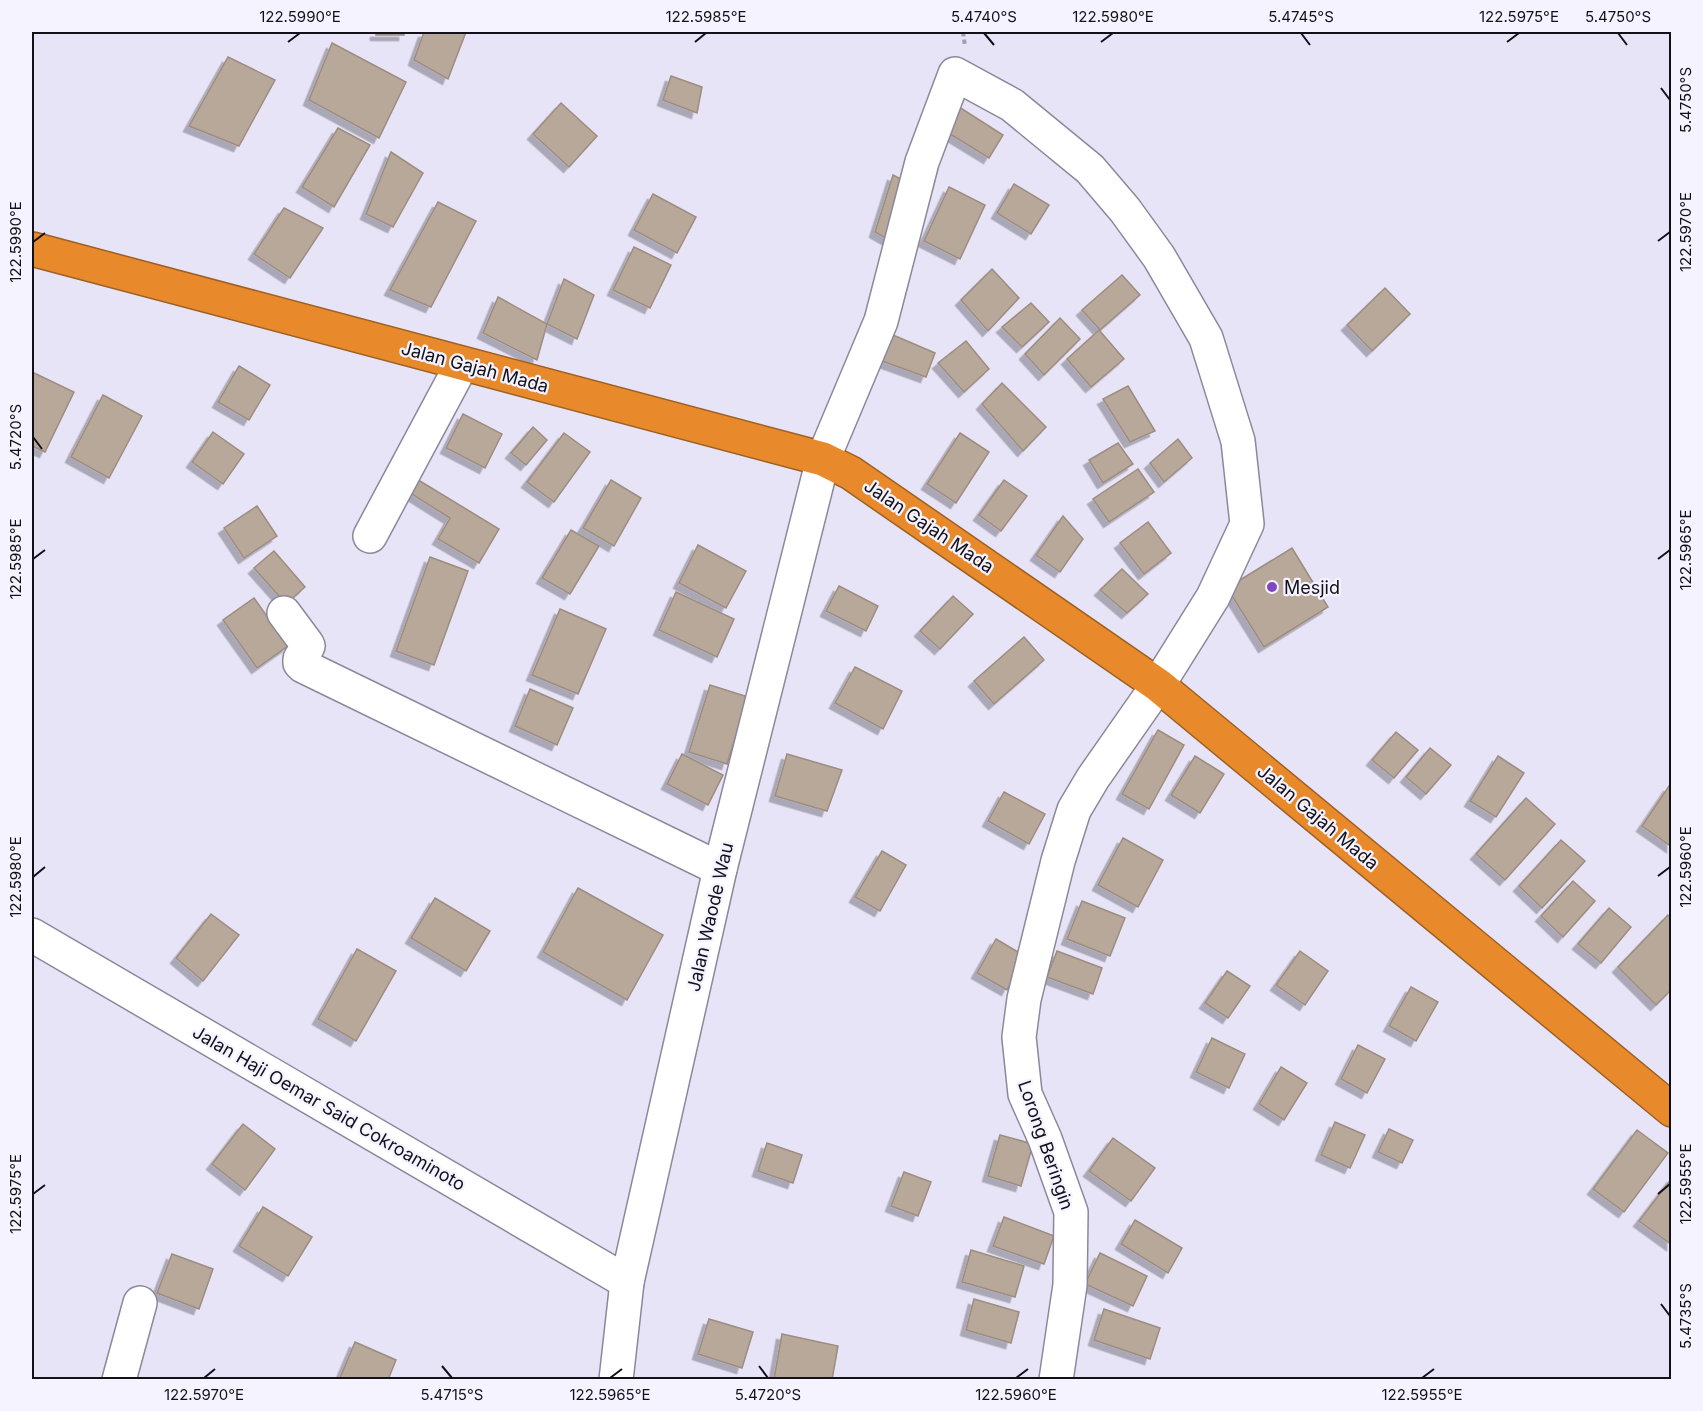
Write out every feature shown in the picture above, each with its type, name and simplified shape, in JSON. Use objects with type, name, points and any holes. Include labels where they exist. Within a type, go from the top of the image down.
[{"type":"highway","name":"Jalan Gajah Mada","points":[[32,249],[823,459],[860,479],[1158,685],[1671,1110]]},
{"type":"street","name":"Jalan Waode Wau","points":[[616,1380],[627,1282],[720,869],[823,459],[881,321],[922,162],[955,74],[1012,105],[1090,169],[1125,210],[1159,257],[1206,338],[1238,441],[1246,524],[1213,597],[1158,685]]},
{"type":"street","points":[[370,536],[462,364]]},
{"type":"street","points":[[284,613],[308,646],[300,659],[303,666],[720,869]]},
{"type":"street","name":"Lorong Beringin","points":[[1056,1380],[1070,1285],[1071,1212],[1045,1139],[1024,1094],[1019,1037],[1024,999],[1058,861],[1074,810],[1093,778],[1158,685]]},
{"type":"street","name":"Jalan Haji Oemar Said Cokroaminoto","points":[[32,934],[627,1282]]},
{"type":"street","points":[[119,1380],[140,1303]]},
{"type":"building","points":[[376,32],[404,32],[404,35],[376,35]]},
{"type":"building","points":[[424,32],[466,32],[448,79],[414,60]]},
{"type":"building","points":[[332,43],[406,82],[379,138],[309,100]]},
{"type":"building","points":[[228,57],[275,80],[239,146],[189,126]]},
{"type":"building","points":[[671,76],[702,87],[697,113],[663,100]]},
{"type":"building","points":[[561,103],[597,136],[569,167],[533,134]]},
{"type":"building","points":[[959,107],[1003,135],[989,158],[945,131]]},
{"type":"building","points":[[338,128],[370,145],[334,207],[302,187]]},
{"type":"building","points":[[391,152],[423,173],[393,227],[366,214]]},
{"type":"building","points":[[893,175],[925,192],[905,249],[875,232]]},
{"type":"building","points":[[1014,184],[1049,205],[1031,234],[997,213]]},
{"type":"building","points":[[949,187],[985,205],[960,259],[924,241]]},
{"type":"building","points":[[653,194],[696,217],[677,253],[634,230]]},
{"type":"building","points":[[438,202],[476,221],[431,307],[390,290]]},
{"type":"building","points":[[284,208],[323,228],[290,278],[254,254]]},
{"type":"building","points":[[634,247],[671,265],[650,308],[613,290]]},
{"type":"building","points":[[992,269],[1019,298],[988,331],[961,300]]},
{"type":"building","points":[[1122,275],[1140,295],[1100,330],[1082,310]]},
{"type":"building","points":[[564,279],[594,295],[577,339],[547,324]]},
{"type":"building","points":[[1385,288],[1410,314],[1372,351],[1347,325]]},
{"type":"building","points":[[498,297],[547,324],[537,360],[483,333]]},
{"type":"building","points":[[1031,303],[1049,322],[1022,347],[1002,327]]},
{"type":"building","points":[[1060,318],[1080,339],[1044,375],[1025,354]]},
{"type":"building","points":[[1099,330],[1124,359],[1091,387],[1067,359]]},
{"type":"building","points":[[893,335],[935,353],[926,377],[882,361]]},
{"type":"building","points":[[966,341],[989,369],[964,392],[938,363]]},
{"type":"building","points":[[239,366],[270,385],[249,420],[218,402]]},
{"type":"building","points":[[32,372],[74,392],[45,452],[32,446]]},
{"type":"building","points":[[1002,383],[1046,427],[1023,451],[982,404]]},
{"type":"building","points":[[1128,386],[1155,431],[1130,442],[1103,399]]},
{"type":"building","points":[[103,395],[142,416],[109,478],[71,457]]},
{"type":"building","points":[[463,414],[502,434],[485,468],[446,448]]},
{"type":"building","points":[[533,427],[547,440],[526,465],[511,453]]},
{"type":"building","points":[[213,432],[244,454],[223,484],[192,462]]},
{"type":"building","points":[[564,433],[590,452],[554,502],[527,482]]},
{"type":"building","points":[[960,433],[989,452],[956,503],[927,484]]},
{"type":"building","points":[[1178,439],[1192,458],[1164,482],[1150,463]]},
{"type":"building","points":[[1118,443],[1133,464],[1103,483],[1089,460]]},
{"type":"building","points":[[1138,469],[1154,492],[1109,522],[1093,499]]},
{"type":"building","points":[[415,478],[499,529],[479,563],[438,539],[450,518],[410,493]]},
{"type":"building","points":[[611,480],[641,498],[614,546],[583,528]]},
{"type":"building","points":[[1004,480],[1027,496],[1001,531],[979,515]]},
{"type":"building","points":[[257,506],[277,536],[244,558],[224,528]]},
{"type":"building","points":[[1063,516],[1083,539],[1060,572],[1036,555]]},
{"type":"building","points":[[1148,522],[1171,553],[1144,574],[1120,543]]},
{"type":"building","points":[[571,530],[599,546],[570,594],[542,578]]},
{"type":"building","points":[[698,545],[746,571],[726,608],[679,583]]},
{"type":"building","points":[[1292,548],[1328,607],[1264,647],[1227,588]]},
{"type":"building","points":[[274,551],[305,587],[286,604],[254,568]]},
{"type":"building","points":[[430,557],[468,571],[434,665],[396,651]]},
{"type":"building","points":[[1122,569],[1148,594],[1127,613],[1100,590]]},
{"type":"building","points":[[839,586],[878,606],[866,631],[826,611]]},
{"type":"building","points":[[676,592],[734,619],[717,657],[659,630]]},
{"type":"building","points":[[953,596],[973,614],[940,649],[920,631]]},
{"type":"building","points":[[254,598],[288,646],[257,668],[223,620]]},
{"type":"building","points":[[560,609],[606,629],[578,694],[532,675]]},
{"type":"building","points":[[1024,637],[1044,660],[994,704],[974,681]]},
{"type":"building","points":[[855,667],[902,691],[883,729],[835,703]]},
{"type":"building","points":[[710,685],[748,697],[727,764],[689,752]]},
{"type":"building","points":[[530,689],[573,708],[557,745],[515,726]]},
{"type":"building","points":[[1158,730],[1184,745],[1149,809],[1122,794]]},
{"type":"building","points":[[1396,732],[1418,750],[1394,778],[1372,760]]},
{"type":"building","points":[[1430,748],[1451,765],[1426,794],[1406,777]]},
{"type":"building","points":[[682,754],[723,775],[708,805],[667,784]]},
{"type":"building","points":[[787,754],[842,770],[827,811],[775,796]]},
{"type":"building","points":[[1195,756],[1224,774],[1200,813],[1171,795]]},
{"type":"building","points":[[1498,756],[1524,773],[1496,817],[1470,801]]},
{"type":"building","points":[[1669,786],[1672,788],[1672,847],[1642,826]]},
{"type":"building","points":[[1004,792],[1045,814],[1029,844],[988,821]]},
{"type":"building","points":[[1526,798],[1555,824],[1505,880],[1476,854]]},
{"type":"building","points":[[1123,838],[1163,860],[1138,907],[1098,885]]},
{"type":"building","points":[[1561,840],[1585,861],[1542,908],[1519,886]]},
{"type":"building","points":[[882,851],[906,865],[880,911],[855,897]]},
{"type":"building","points":[[1573,881],[1595,901],[1563,937],[1541,916]]},
{"type":"building","points":[[578,888],[663,935],[627,1000],[543,952]]},
{"type":"building","points":[[435,898],[490,931],[466,971],[411,938]]},
{"type":"building","points":[[1082,901],[1125,918],[1110,956],[1067,939]]},
{"type":"building","points":[[1609,908],[1631,927],[1601,963],[1578,944]]},
{"type":"building","points":[[211,914],[239,935],[203,981],[176,958]]},
{"type":"building","points":[[1668,915],[1672,918],[1672,989],[1656,1005],[1618,967]]},
{"type":"building","points":[[996,939],[1025,956],[1007,990],[977,973]]},
{"type":"building","points":[[357,949],[396,971],[356,1041],[318,1019]]},
{"type":"building","points":[[1057,951],[1102,968],[1093,994],[1047,977]]},
{"type":"building","points":[[1300,951],[1328,971],[1305,1005],[1276,985]]},
{"type":"building","points":[[1227,971],[1250,986],[1228,1018],[1205,1003]]},
{"type":"building","points":[[1411,987],[1438,1002],[1416,1041],[1389,1026]]},
{"type":"building","points":[[1212,1038],[1245,1054],[1229,1088],[1196,1072]]},
{"type":"building","points":[[1358,1045],[1385,1059],[1367,1093],[1341,1079]]},
{"type":"building","points":[[1281,1067],[1307,1083],[1284,1120],[1259,1104]]},
{"type":"building","points":[[1335,1122],[1365,1135],[1350,1168],[1321,1155]]},
{"type":"building","points":[[243,1124],[275,1149],[245,1190],[212,1164]]},
{"type":"building","points":[[1389,1129],[1413,1140],[1402,1163],[1378,1152]]},
{"type":"building","points":[[1637,1130],[1668,1153],[1624,1212],[1593,1189]]},
{"type":"building","points":[[1000,1135],[1033,1144],[1021,1186],[988,1176]]},
{"type":"building","points":[[1113,1138],[1155,1168],[1131,1201],[1089,1171]]},
{"type":"building","points":[[767,1143],[802,1155],[793,1183],[758,1171]]},
{"type":"building","points":[[904,1172],[931,1182],[918,1216],[891,1206]]},
{"type":"building","points":[[1672,1178],[1672,1245],[1639,1221]]},
{"type":"building","points":[[263,1207],[312,1237],[288,1276],[239,1246]]},
{"type":"building","points":[[1004,1217],[1054,1236],[1044,1264],[993,1246]]},
{"type":"building","points":[[1135,1220],[1182,1248],[1168,1273],[1121,1244]]},
{"type":"building","points":[[971,1250],[1024,1266],[1015,1297],[962,1282]]},
{"type":"building","points":[[1100,1253],[1147,1276],[1133,1306],[1085,1284]]},
{"type":"building","points":[[172,1254],[213,1269],[199,1309],[157,1293]]},
{"type":"building","points":[[974,1299],[1019,1312],[1011,1343],[966,1330]]},
{"type":"building","points":[[1104,1309],[1160,1328],[1150,1359],[1094,1340]]},
{"type":"building","points":[[709,1319],[753,1332],[742,1368],[698,1354]]},
{"type":"building","points":[[782,1334],[838,1346],[832,1380],[774,1379]]},
{"type":"building","points":[[355,1342],[396,1360],[388,1380],[339,1380]]},
{"type":"place","name":"Mesjid","points":[[1272,587]]}]
